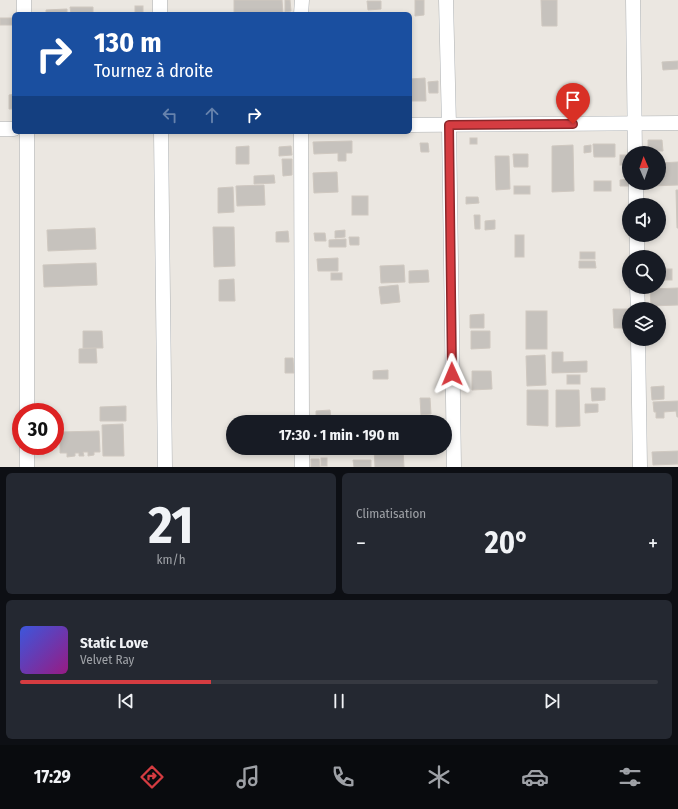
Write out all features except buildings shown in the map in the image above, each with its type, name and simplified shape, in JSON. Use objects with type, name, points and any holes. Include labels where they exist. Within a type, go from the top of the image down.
[{"type":"street","points":[[24,0],[24,12]]},
{"type":"street","points":[[160,0],[160,12]]},
{"type":"street","points":[[302,0],[302,12]]},
{"type":"street","points":[[446,0],[454,467]]},
{"type":"street","points":[[633,0],[635,146]]},
{"type":"street","points":[[412,126],[678,123]]},
{"type":"street","points":[[0,129],[12,129]]},
{"type":"street","points":[[27,134],[27,403]]},
{"type":"street","points":[[162,134],[165,467]]},
{"type":"street","points":[[301,134],[302,415]]},
{"type":"street","points":[[638,346],[640,467]]},
{"type":"street","points":[[27,455],[27,467]]},
{"type":"street","points":[[302,455],[302,467]]},
{"type":"route","points":[[452,374],[449,125],[573,124]]}]
